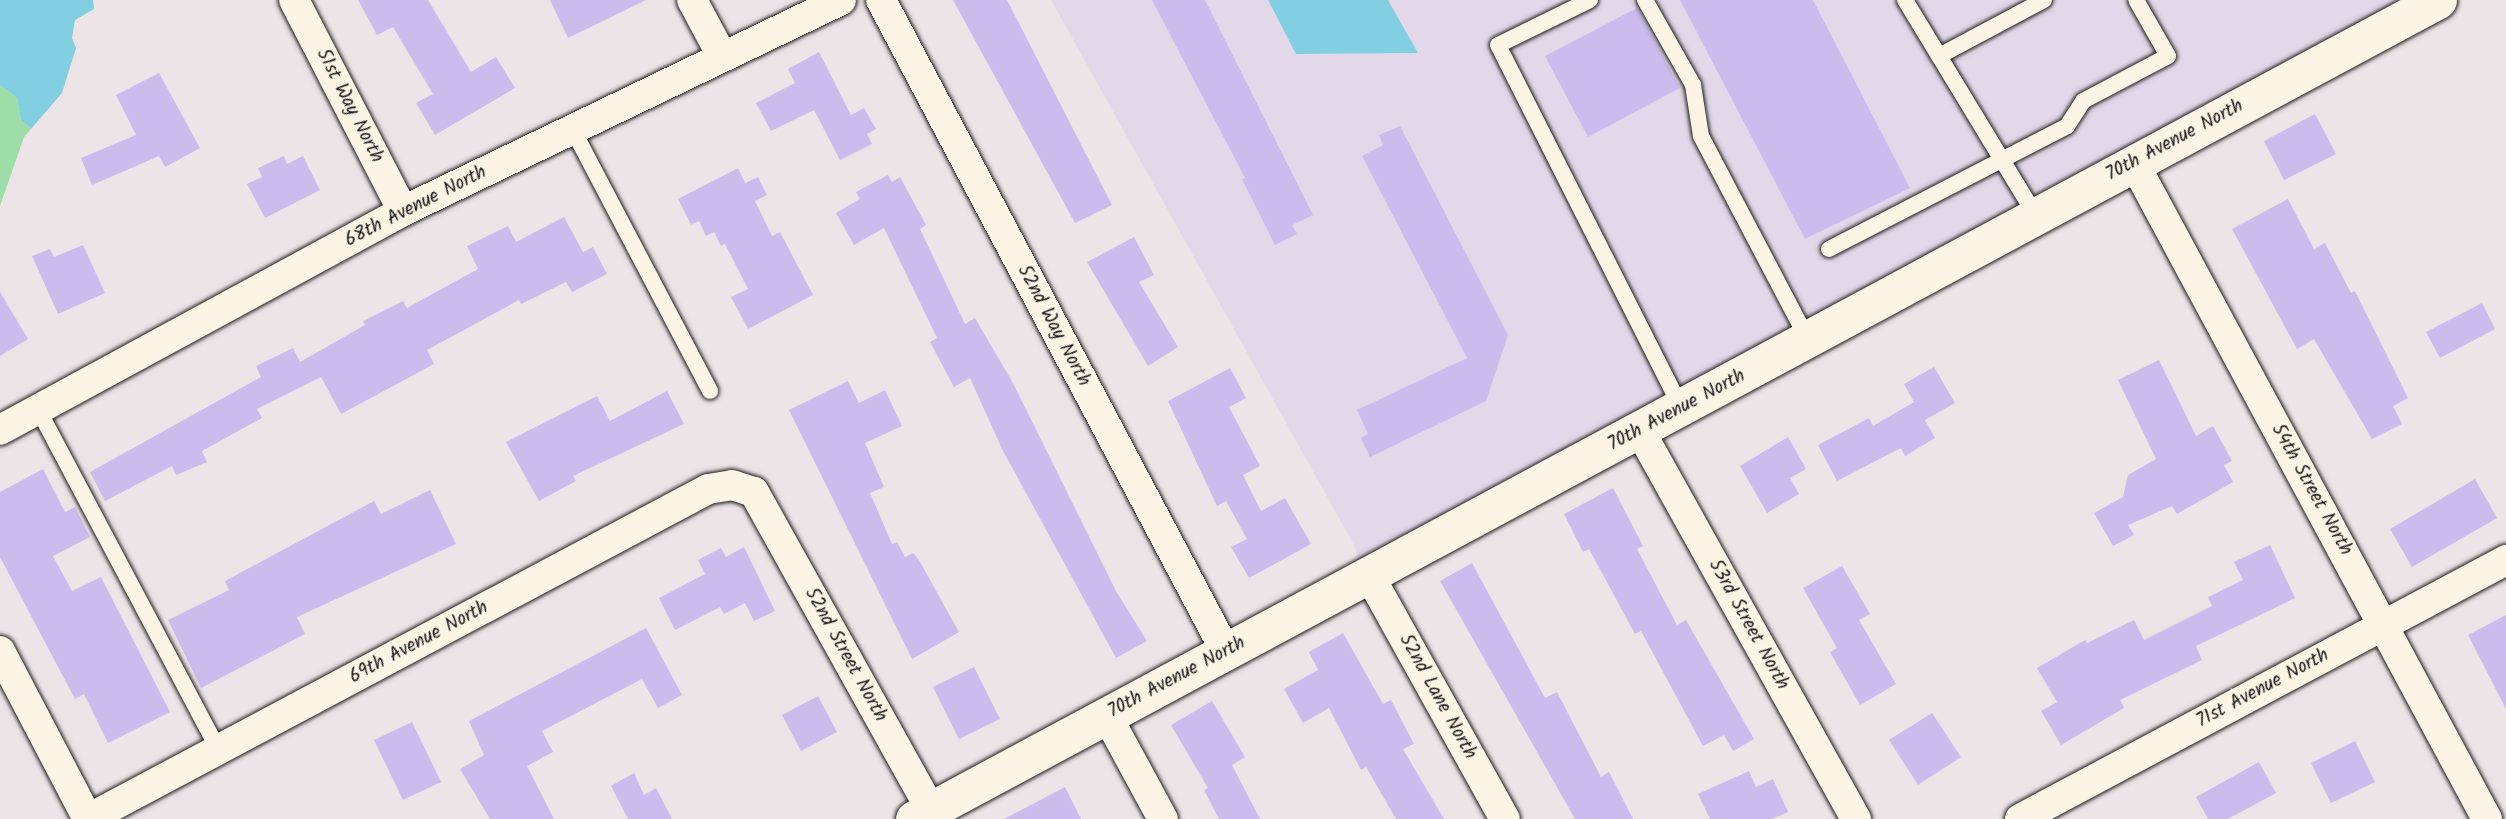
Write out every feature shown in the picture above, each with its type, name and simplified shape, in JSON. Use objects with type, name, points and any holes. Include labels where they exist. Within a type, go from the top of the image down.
[{"type":"street","name":"51st Way North","points":[[294,0],[403,211]]},
{"type":"street","points":[[692,0],[722,56]]},
{"type":"street","name":"68th Avenue North","points":[[0,430],[403,211],[841,0]]},
{"type":"street","name":"52nd Way North","points":[[881,0],[1226,652]]},
{"type":"street","name":"70th Avenue North","points":[[927,816],[1107,716],[2438,0]]},
{"type":"street","name":"54th Street North","points":[[2134,163],[2487,819]]},
{"type":"street","name":"53rd Street North","points":[[1640,431],[1856,819]]},
{"type":"street","name":"69th Avenue North","points":[[88,819],[708,489],[732,485],[754,492]]},
{"type":"street","name":"52nd Street North","points":[[754,492],[927,816]]},
{"type":"street","name":"71st Avenue North","points":[[2020,819],[2506,560]]},
{"type":"street","name":"52nd Lane North","points":[[1369,575],[1505,819]]},
{"type":"street","points":[[0,651],[88,819]]},
{"type":"street","points":[[1107,716],[1163,819]]},
{"type":"lane","points":[[1590,0],[1498,45],[1681,408]]},
{"type":"lane","points":[[1645,0],[1693,85],[1701,136],[1808,340]]},
{"type":"lane","points":[[1939,56],[2044,0]]},
{"type":"lane","points":[[1829,249],[2067,126],[2083,101],[2168,56],[2136,0]]},
{"type":"lane","points":[[1912,2],[1939,56],[2036,216]]},
{"type":"lane","points":[[572,128],[710,391]]},
{"type":"lane","points":[[38,410],[218,749]]},
{"type":"shaded area","points":[[1051,0],[1268,0],[1297,54],[1417,53],[1388,0],[2407,0],[1360,564],[1354,545]]},
{"type":"green space","points":[[0,85],[17,98],[21,120],[31,129],[24,137],[0,206]]},
{"type":"water","points":[[0,0],[93,0],[94,9],[75,20],[72,38],[76,48],[62,93],[31,129],[21,120],[17,98],[0,85]]},
{"type":"water","points":[[1268,0],[1388,0],[1418,53],[1296,54]]},
{"type":"building","points":[[358,0],[428,0],[471,72],[496,57],[515,88],[435,135],[416,103],[433,94],[393,27],[377,35]]},
{"type":"building","points":[[550,0],[646,0],[568,38]]},
{"type":"building","points":[[953,0],[1007,0],[1112,205],[1075,223]]},
{"type":"building","points":[[1152,0],[1205,0],[1313,215],[1292,225],[1297,234],[1275,245],[1242,179],[1245,178]]},
{"type":"building","points":[[1680,0],[1813,0],[1910,188],[1805,239]]},
{"type":"building","points":[[1637,8],[1680,88],[1588,137],[1545,56]]},
{"type":"building","points":[[819,52],[851,115],[864,108],[876,129],[867,134],[872,144],[840,160],[814,110],[771,131],[756,103],[795,83],[788,69]]},
{"type":"building","points":[[159,73],[200,148],[165,167],[159,156],[92,185],[81,158],[136,135],[116,95]]},
{"type":"building","points":[[2315,114],[2336,154],[2284,180],[2264,141]]},
{"type":"building","points":[[1400,126],[1508,335],[1486,401],[1370,457],[1361,438],[1368,434],[1357,410],[1467,358],[1362,156],[1383,145],[1379,135]]},
{"type":"building","points":[[284,156],[287,164],[303,156],[320,190],[265,218],[247,184],[262,177],[258,168]]},
{"type":"building","points":[[738,168],[745,183],[758,177],[767,195],[755,201],[772,236],[780,232],[813,295],[748,329],[731,297],[748,289],[725,244],[721,246],[714,232],[706,236],[699,221],[691,225],[678,199]]},
{"type":"building","points":[[888,175],[892,182],[900,177],[926,225],[920,229],[965,324],[975,318],[1013,383],[1116,591],[1147,641],[1116,658],[1002,449],[970,378],[954,387],[930,342],[937,338],[884,228],[854,245],[836,213],[860,199],[856,192]]},
{"type":"building","points":[[2288,199],[2314,249],[2325,243],[2351,293],[2355,291],[2408,398],[2393,406],[2402,424],[2372,439],[2314,339],[2297,349],[2232,229]]},
{"type":"building","points":[[564,217],[583,252],[593,247],[607,274],[572,292],[566,282],[521,304],[519,300],[427,350],[434,364],[341,414],[321,377],[257,409],[262,418],[202,451],[207,462],[176,475],[172,466],[105,501],[90,472],[261,377],[256,366],[293,348],[300,362],[365,325],[363,321],[403,301],[407,308],[478,269],[467,246],[508,226],[516,242]]},
{"type":"building","points":[[1134,237],[1154,275],[1139,282],[1178,347],[1148,366],[1087,262]]},
{"type":"building","points":[[83,245],[105,293],[58,314],[32,256],[50,249],[54,257]]},
{"type":"building","points":[[0,292],[28,339],[0,356]]},
{"type":"building","points":[[2482,303],[2495,329],[2440,358],[2426,332]]},
{"type":"building","points":[[2159,360],[2196,436],[2213,426],[2232,461],[2224,465],[2233,482],[2177,514],[2172,506],[2128,525],[2134,535],[2113,546],[2094,513],[2123,497],[2128,475],[2156,459],[2118,380]]},
{"type":"building","points":[[1934,367],[1955,403],[1925,420],[1935,438],[1905,456],[1901,448],[1837,481],[1818,445],[1869,418],[1873,426],[1914,402],[1904,384]]},
{"type":"building","points":[[1230,368],[1246,398],[1229,407],[1260,466],[1243,475],[1261,511],[1285,498],[1311,544],[1249,578],[1231,547],[1247,539],[1226,501],[1217,506],[1168,401]]},
{"type":"building","points":[[848,381],[859,403],[885,390],[902,426],[865,443],[884,487],[870,493],[892,544],[897,542],[905,557],[913,553],[919,560],[959,632],[912,659],[789,410]]},
{"type":"building","points":[[667,391],[684,424],[573,476],[576,481],[539,501],[506,442],[597,396],[610,421]]},
{"type":"building","points":[[1788,437],[1806,469],[1790,478],[1799,494],[1767,513],[1740,466]]},
{"type":"building","points":[[43,469],[65,512],[75,507],[90,537],[53,556],[72,591],[101,577],[170,712],[108,743],[84,694],[75,699],[0,557],[0,492]]},
{"type":"building","points":[[2475,479],[2497,518],[2412,567],[2390,529]]},
{"type":"building","points":[[1613,488],[1643,546],[1637,549],[1677,625],[1686,620],[1754,739],[1733,751],[1724,735],[1703,746],[1641,631],[1635,634],[1589,549],[1583,552],[1564,514]]},
{"type":"building","points":[[430,490],[456,544],[297,617],[305,634],[201,688],[168,620],[229,590],[225,581],[374,501],[381,514]]},
{"type":"building","points":[[2270,545],[2295,598],[2196,646],[2202,660],[2120,700],[2124,708],[2061,745],[2041,711],[2057,702],[2037,668],[2085,640],[2087,643],[2134,620],[2144,640],[2212,606],[2208,597],[2243,580],[2234,562]]},
{"type":"building","points":[[744,547],[775,611],[754,621],[745,603],[724,614],[720,607],[675,630],[659,598],[705,574],[698,560],[721,548],[726,557]]},
{"type":"building","points":[[1472,563],[1545,698],[1557,692],[1601,777],[1609,772],[1633,819],[1575,819],[1440,581]]},
{"type":"building","points":[[1842,566],[1870,614],[1859,620],[1896,684],[1860,705],[1830,652],[1837,648],[1803,588]]},
{"type":"building","points":[[2506,615],[2506,709],[2468,635]]},
{"type":"building","points":[[646,628],[682,695],[658,708],[642,679],[542,731],[553,752],[527,766],[554,819],[490,819],[460,769],[484,755],[469,721]]},
{"type":"building","points":[[1343,633],[1383,704],[1391,700],[1414,744],[1403,749],[1444,819],[1396,819],[1366,767],[1361,770],[1329,708],[1303,723],[1284,689],[1318,670],[1309,652]]},
{"type":"building","points":[[974,667],[1000,719],[959,739],[933,687]]},
{"type":"building","points":[[818,696],[837,732],[801,751],[782,715]]},
{"type":"building","points":[[1212,701],[1245,757],[1232,765],[1260,819],[1219,819],[1204,790],[1208,788],[1171,725]]},
{"type":"building","points":[[1932,713],[1961,757],[1918,785],[1889,740]]},
{"type":"building","points":[[412,722],[441,782],[403,800],[374,740]]},
{"type":"building","points":[[2355,741],[2375,782],[2331,803],[2311,763]]},
{"type":"building","points":[[2259,762],[2276,793],[2228,819],[2208,819],[2196,797]]},
{"type":"building","points":[[1749,771],[1756,787],[1773,779],[1788,812],[1772,819],[1710,819],[1698,794]]},
{"type":"building","points":[[634,773],[644,795],[656,788],[672,819],[628,819],[611,786]]},
{"type":"building","points":[[1065,787],[1081,819],[1004,819]]}]
